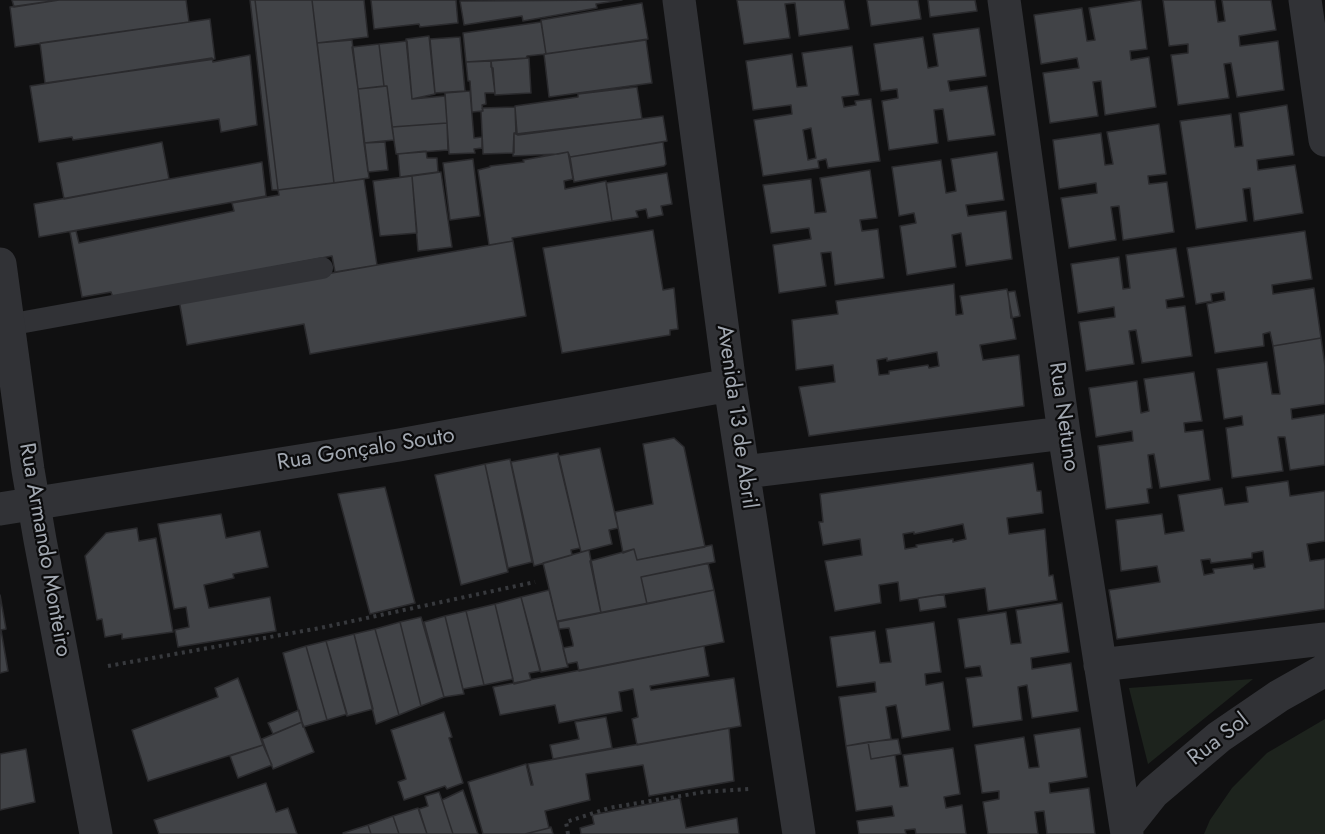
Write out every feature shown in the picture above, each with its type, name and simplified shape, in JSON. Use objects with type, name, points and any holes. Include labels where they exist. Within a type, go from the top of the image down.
[{"type":"street","name":"Avenida 13 de Abril","points":[[679,0],[730,385],[799,834]]},
{"type":"street","name":"Rua Netuno","points":[[1004,0],[1064,433],[1127,830]]},
{"type":"street","points":[[1305,0],[1325,140]]},
{"type":"street","name":"Rua Armando Monteiro","points":[[0,264],[34,503],[96,834]]},
{"type":"street","name":"Rua Gonçalo Souto","points":[[0,509],[399,445],[730,385]]},
{"type":"street","points":[[744,472],[1064,433]]},
{"type":"street","points":[[1100,665],[1325,639]]},
{"type":"street","name":"Rua Sol","points":[[1127,830],[1153,793],[1219,737],[1279,696],[1325,670]]},
{"type":"lane","points":[[8,325],[322,268]]},
{"type":"path","points":[[66,674],[320,628],[535,582]]},
{"type":"path","points":[[568,834],[566,822],[609,808],[704,792],[792,786]]},
{"type":"shaded area","points":[[1253,679],[1148,764],[1129,688]]},
{"type":"shaded area","points":[[1325,719],[1325,834],[1204,834],[1210,820],[1232,788],[1267,753]]},
{"type":"building","points":[[12,0],[59,0],[14,7]]},
{"type":"building","points":[[59,0],[186,0],[189,22],[15,47],[10,7]]},
{"type":"building","points":[[250,0],[255,0],[278,190],[272,190]]},
{"type":"building","points":[[255,0],[312,0],[334,183],[278,190]]},
{"type":"building","points":[[312,0],[364,0],[368,37],[317,43]]},
{"type":"building","points":[[371,0],[456,0],[458,23],[374,29]]},
{"type":"building","points":[[622,0],[596,4],[597,8],[523,21],[522,16],[464,25],[460,1]]},
{"type":"building","points":[[737,0],[844,0],[849,29],[799,36],[795,3],[785,4],[790,38],[744,44]]},
{"type":"building","points":[[867,0],[918,0],[921,19],[871,26]]},
{"type":"building","points":[[928,0],[975,0],[977,11],[930,17]]},
{"type":"building","points":[[1141,0],[1147,49],[1130,51],[1131,60],[1149,57],[1156,107],[1105,115],[1101,81],[1093,82],[1098,116],[1050,123],[1043,73],[1079,68],[1077,58],[1041,64],[1034,15],[1082,8],[1087,41],[1095,40],[1089,8]]},
{"type":"building","points":[[1163,0],[1215,0],[1218,22],[1225,21],[1222,0],[1271,0],[1276,30],[1239,36],[1240,46],[1278,41],[1284,90],[1237,97],[1231,63],[1224,64],[1229,98],[1178,105],[1171,55],[1188,53],[1188,44],[1169,46]]},
{"type":"building","points":[[642,3],[648,39],[546,54],[541,20]]},
{"type":"building","points":[[210,19],[215,59],[45,83],[40,43]]},
{"type":"building","points":[[541,22],[546,54],[526,58],[466,62],[463,33]]},
{"type":"building","points":[[979,28],[986,76],[948,81],[950,91],[987,86],[995,135],[948,141],[943,109],[934,110],[938,143],[889,150],[882,101],[898,98],[897,89],[881,91],[874,44],[923,37],[928,68],[938,66],[933,34]]},
{"type":"building","points":[[429,36],[435,94],[412,99],[406,39]]},
{"type":"building","points":[[460,37],[465,91],[435,93],[430,39]]},
{"type":"building","points":[[352,40],[369,178],[334,183],[317,43]]},
{"type":"building","points":[[646,40],[652,83],[549,97],[544,54]]},
{"type":"building","points":[[407,41],[412,99],[445,96],[447,123],[392,127],[379,44]]},
{"type":"building","points":[[379,44],[384,86],[358,89],[352,47]]},
{"type":"building","points":[[852,46],[859,95],[842,97],[844,107],[856,105],[855,101],[871,99],[880,161],[828,168],[826,159],[818,161],[819,168],[763,176],[754,120],[792,114],[791,105],[753,110],[746,61],[792,54],[797,87],[807,86],[802,53]],"holes":[[[811,128],[816,158],[808,160],[803,130]]]},
{"type":"building","points":[[250,55],[257,125],[221,132],[219,119],[73,140],[72,137],[39,142],[30,86],[212,58],[213,62]]},
{"type":"building","points":[[529,58],[531,93],[495,95],[491,61]]},
{"type":"building","points":[[491,61],[495,93],[485,93],[486,104],[482,105],[483,111],[472,112],[466,62]]},
{"type":"building","points":[[387,86],[394,140],[364,143],[358,89]]},
{"type":"building","points":[[637,87],[642,119],[516,134],[515,106],[578,97],[578,94]]},
{"type":"building","points":[[470,91],[474,138],[482,137],[482,148],[474,149],[475,153],[449,154],[445,93]]},
{"type":"building","points":[[1287,105],[1294,155],[1257,160],[1258,170],[1295,165],[1303,213],[1254,221],[1250,188],[1243,189],[1247,221],[1196,229],[1180,121],[1231,114],[1235,147],[1243,146],[1239,113]]},
{"type":"building","points":[[515,107],[517,133],[514,133],[514,153],[483,154],[482,108]]},
{"type":"building","points":[[663,116],[667,141],[570,157],[568,152],[513,156],[514,133],[518,135]]},
{"type":"building","points":[[447,123],[448,150],[396,154],[392,127]]},
{"type":"building","points":[[1159,124],[1166,174],[1148,176],[1149,184],[1167,182],[1174,232],[1123,240],[1119,206],[1111,207],[1116,240],[1069,248],[1061,198],[1097,193],[1096,183],[1059,189],[1053,140],[1101,133],[1105,165],[1113,164],[1107,132]]},
{"type":"building","points":[[162,142],[169,179],[64,199],[57,163]]},
{"type":"building","points":[[385,142],[388,170],[368,172],[364,143]]},
{"type":"building","points":[[663,142],[666,164],[664,166],[574,182],[570,157]]},
{"type":"building","points":[[426,151],[427,158],[437,158],[438,172],[400,177],[398,154]]},
{"type":"building","points":[[568,152],[573,179],[564,181],[565,189],[606,181],[612,221],[512,238],[513,241],[489,245],[478,170]]},
{"type":"building","points":[[997,152],[1004,200],[966,205],[968,216],[1006,211],[1012,259],[966,266],[961,233],[952,235],[956,267],[907,275],[900,226],[916,223],[914,213],[899,216],[892,167],[941,160],[946,193],[956,191],[951,159]]},
{"type":"building","points":[[473,159],[480,216],[450,220],[443,163]]},
{"type":"building","points":[[262,162],[266,196],[39,237],[34,204]]},
{"type":"building","points":[[870,170],[877,218],[860,220],[862,231],[878,229],[884,278],[835,285],[831,252],[821,253],[826,286],[779,293],[773,245],[811,239],[809,228],[771,233],[763,185],[811,179],[815,213],[826,212],[820,178]]},
{"type":"building","points":[[441,172],[452,247],[418,251],[412,176]]},
{"type":"building","points":[[667,173],[672,204],[661,206],[663,215],[648,218],[646,209],[636,211],[638,217],[612,221],[606,183]]},
{"type":"building","points":[[412,176],[417,233],[380,236],[373,181]]},
{"type":"building","points":[[364,179],[377,265],[335,272],[332,256],[113,298],[111,292],[82,297],[70,232],[76,231],[79,243],[234,211],[232,203],[279,195],[278,190]]},
{"type":"building","points":[[653,230],[663,290],[674,288],[678,329],[670,330],[670,335],[562,353],[543,248]]},
{"type":"building","points":[[1305,231],[1312,279],[1272,285],[1273,294],[1314,288],[1321,338],[1273,346],[1270,332],[1263,334],[1264,346],[1215,353],[1207,304],[1225,300],[1224,292],[1211,294],[1212,301],[1196,304],[1187,248]]},
{"type":"building","points":[[513,241],[526,316],[310,354],[304,324],[187,345],[179,300]]},
{"type":"building","points":[[1176,248],[1184,297],[1166,300],[1167,308],[1185,306],[1192,356],[1142,363],[1136,330],[1129,331],[1134,364],[1086,371],[1079,322],[1115,317],[1114,307],[1078,313],[1071,264],[1119,257],[1123,289],[1130,288],[1126,255]]},
{"type":"building","points":[[954,284],[956,315],[963,314],[960,296],[1007,289],[1016,339],[980,345],[983,360],[1019,355],[1024,406],[809,436],[799,387],[835,382],[833,365],[796,370],[792,320],[838,314],[836,301]],"holes":[[[937,352],[939,366],[929,368],[928,365],[889,371],[889,374],[879,375],[877,360],[887,358],[887,361]]]},
{"type":"building","points":[[1015,291],[1020,316],[1011,318],[1008,292]]},
{"type":"building","points":[[1321,338],[1325,366],[1325,404],[1291,409],[1292,419],[1325,414],[1325,465],[1290,470],[1285,437],[1278,437],[1283,471],[1232,478],[1226,428],[1243,425],[1242,416],[1224,419],[1217,369],[1267,362],[1272,394],[1280,394],[1273,346]]},
{"type":"building","points":[[1194,372],[1202,421],[1184,423],[1185,432],[1203,430],[1210,480],[1160,488],[1154,454],[1148,455],[1152,488],[1147,489],[1149,503],[1106,509],[1098,446],[1133,441],[1132,431],[1096,437],[1089,388],[1137,381],[1141,413],[1149,411],[1144,379]]},
{"type":"building","points":[[674,438],[684,447],[705,547],[637,560],[634,549],[623,553],[615,512],[653,504],[643,444]]},
{"type":"building","points":[[600,448],[618,528],[609,530],[612,544],[581,552],[558,456]]},
{"type":"building","points":[[558,453],[580,548],[571,550],[572,555],[534,566],[511,462]]},
{"type":"building","points":[[510,459],[532,562],[508,568],[485,464]]},
{"type":"building","points":[[1033,463],[1037,491],[1041,491],[1043,513],[1007,518],[1009,534],[1045,529],[1049,576],[1053,575],[1057,600],[988,611],[985,588],[900,601],[898,582],[879,585],[881,603],[835,611],[825,561],[862,555],[860,539],[823,545],[819,522],[823,522],[820,494]],"holes":[[[963,524],[966,539],[916,545],[917,547],[905,549],[903,534],[914,532],[914,534]]]},
{"type":"building","points":[[485,464],[508,572],[461,585],[435,475]]},
{"type":"building","points":[[1288,481],[1290,496],[1325,491],[1325,541],[1307,544],[1310,561],[1325,559],[1325,609],[1117,639],[1109,590],[1160,582],[1157,566],[1121,571],[1116,520],[1162,514],[1165,534],[1184,531],[1178,495],[1222,488],[1225,505],[1248,502],[1246,487]],"holes":[[[1263,551],[1265,567],[1254,569],[1253,564],[1213,569],[1214,573],[1204,575],[1201,560],[1210,559],[1211,563],[1252,558],[1252,553]]]},
{"type":"building","points":[[385,487],[415,603],[370,614],[338,494]]},
{"type":"building","points":[[221,514],[226,538],[260,531],[268,567],[233,574],[234,578],[204,585],[209,608],[270,597],[276,631],[178,647],[175,630],[189,627],[186,607],[174,609],[158,524]]},
{"type":"building","points":[[137,528],[139,541],[156,538],[173,632],[122,639],[122,634],[105,637],[102,619],[97,620],[85,556],[106,533]]},
{"type":"building","points":[[712,545],[715,562],[641,577],[647,604],[601,613],[590,561],[634,549],[637,560]]},
{"type":"building","points":[[589,550],[601,613],[557,622],[543,563]]},
{"type":"building","points":[[708,563],[714,590],[647,604],[641,577]]},
{"type":"building","points":[[549,590],[568,667],[541,672],[521,597]]},
{"type":"building","points":[[714,590],[724,642],[579,671],[577,662],[567,664],[563,648],[573,646],[573,644],[569,628],[559,629],[558,621]]},
{"type":"building","points":[[944,594],[946,607],[920,611],[918,598]]},
{"type":"building","points":[[0,595],[6,629],[1,630],[8,671],[0,673]]},
{"type":"building","points":[[521,597],[540,671],[529,673],[531,680],[514,684],[495,604]]},
{"type":"building","points":[[1062,603],[1069,652],[1031,658],[1032,669],[1071,663],[1078,711],[1032,718],[1027,685],[1018,687],[1022,720],[973,727],[966,678],[982,676],[980,666],[965,668],[958,619],[1006,612],[1011,644],[1021,643],[1016,610]]},
{"type":"building","points":[[495,604],[513,679],[484,685],[466,611]]},
{"type":"building","points":[[466,611],[484,685],[463,689],[445,616]]},
{"type":"building","points":[[445,616],[464,694],[444,697],[424,622]]},
{"type":"building","points":[[421,617],[444,697],[421,706],[400,622]]},
{"type":"building","points":[[400,622],[421,706],[399,715],[375,629]]},
{"type":"building","points":[[934,622],[941,672],[925,674],[926,685],[943,682],[950,730],[902,738],[896,705],[886,707],[891,739],[846,746],[839,697],[876,692],[875,682],[837,687],[830,637],[875,631],[880,663],[891,662],[886,629]]},
{"type":"building","points":[[375,629],[399,715],[376,724],[354,634]]},
{"type":"building","points":[[354,634],[373,709],[347,716],[326,641]]},
{"type":"building","points":[[326,641],[347,714],[327,720],[306,646]]},
{"type":"building","points":[[306,646],[327,720],[303,727],[283,653]]},
{"type":"building","points":[[704,646],[709,676],[650,686],[651,690],[734,678],[741,726],[637,745],[632,719],[638,717],[633,689],[619,692],[622,711],[559,723],[555,705],[500,715],[493,687]]},
{"type":"building","points":[[238,678],[263,745],[148,781],[132,730],[218,697],[215,688]]},
{"type":"building","points":[[299,710],[302,722],[273,734],[268,723]]},
{"type":"building","points":[[444,712],[452,737],[449,738],[463,783],[447,789],[445,786],[404,800],[398,782],[406,779],[391,730]]},
{"type":"building","points":[[606,717],[612,748],[553,759],[550,745],[579,739],[575,722]]},
{"type":"building","points":[[302,722],[314,752],[273,769],[262,739]]},
{"type":"building","points":[[729,728],[734,781],[649,796],[643,765],[586,774],[590,800],[545,811],[549,828],[525,834],[483,834],[468,782],[526,764],[531,785],[533,785],[528,764]]},
{"type":"building","points":[[1080,728],[1087,777],[1049,783],[1050,793],[1089,788],[1095,834],[1047,834],[1044,811],[1035,812],[1038,834],[988,834],[983,802],[999,799],[999,791],[982,793],[975,745],[1024,737],[1029,768],[1039,767],[1034,735]]},
{"type":"building","points":[[898,739],[901,754],[871,759],[868,742]]},
{"type":"building","points":[[868,742],[871,759],[895,755],[900,787],[908,786],[903,755],[953,748],[960,794],[944,797],[946,808],[962,805],[966,834],[916,834],[915,829],[905,830],[906,834],[859,834],[857,821],[894,816],[892,806],[856,811],[846,746]]},
{"type":"building","points":[[263,745],[272,765],[238,778],[230,756]]},
{"type":"building","points":[[26,749],[35,802],[0,810],[0,754]]},
{"type":"building","points":[[266,783],[276,812],[288,808],[297,834],[159,834],[154,820]]},
{"type":"building","points":[[463,790],[478,834],[453,834],[442,800]]},
{"type":"building","points":[[439,792],[453,834],[427,834],[419,809],[428,806],[425,796]]},
{"type":"building","points":[[680,798],[686,828],[737,818],[739,834],[581,834],[580,828],[594,824],[592,815]]},
{"type":"building","points":[[418,808],[427,834],[399,834],[393,816]]},
{"type":"building","points":[[393,816],[399,834],[371,834],[368,825]]},
{"type":"building","points":[[368,825],[371,834],[343,833]]},
{"type":"building","points":[[551,827],[553,834],[525,834],[549,828]]}]
